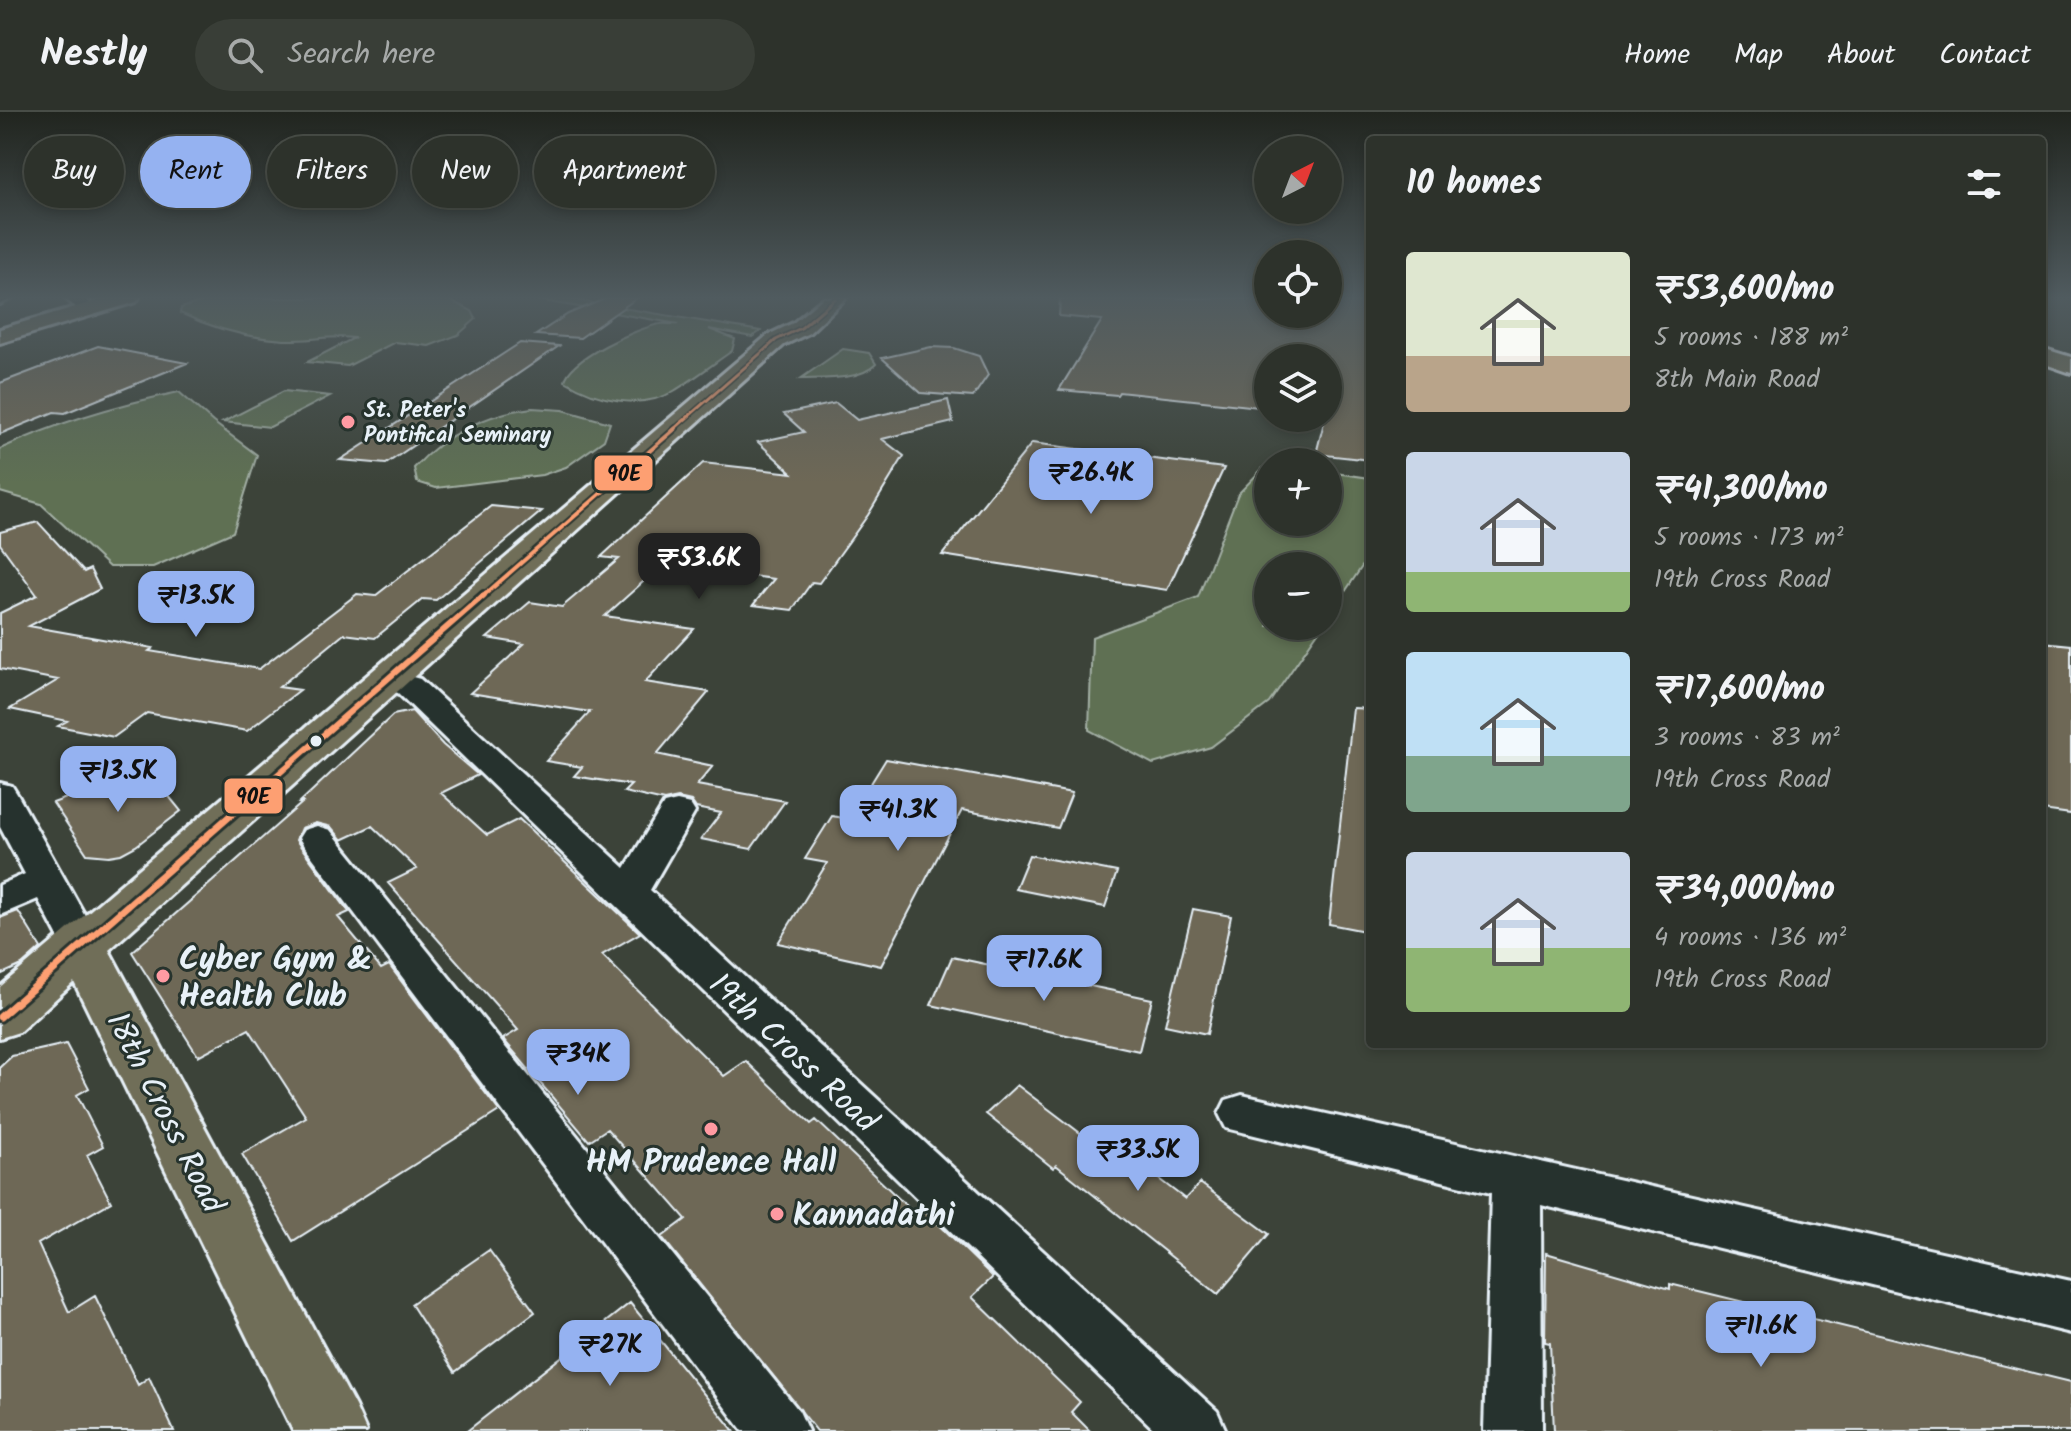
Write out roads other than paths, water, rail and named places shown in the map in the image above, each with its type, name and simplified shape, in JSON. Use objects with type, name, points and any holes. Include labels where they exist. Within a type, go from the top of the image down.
[{"type":"main road","points":[[0,1017],[754,360]]},
{"type":"main road","name":"18th Cross Road","points":[[82,946],[330,1431]]},
{"type":"street","name":"19th Cross Road","points":[[387,679],[409,686],[1197,1431]]},
{"type":"street","name":"18th Cross Road","points":[[0,794],[82,946]]},
{"type":"street","points":[[628,895],[677,812]]},
{"type":"street","points":[[317,838],[779,1431]]},
{"type":"street","points":[[0,901],[46,880]]},
{"type":"street","points":[[1242,1114],[2071,1307]]},
{"type":"street","points":[[1513,1431],[1516,1180]]},
{"type":"place","name":"St. Peter's Pontifical Seminary","points":[[348,422]]},
{"type":"place","name":"Cyber Gym & Health Club","points":[[163,976]]},
{"type":"place","name":"HM Prudence Hall","points":[[711,1129]]},
{"type":"place","name":"Kannadathi","points":[[777,1214]]}]
